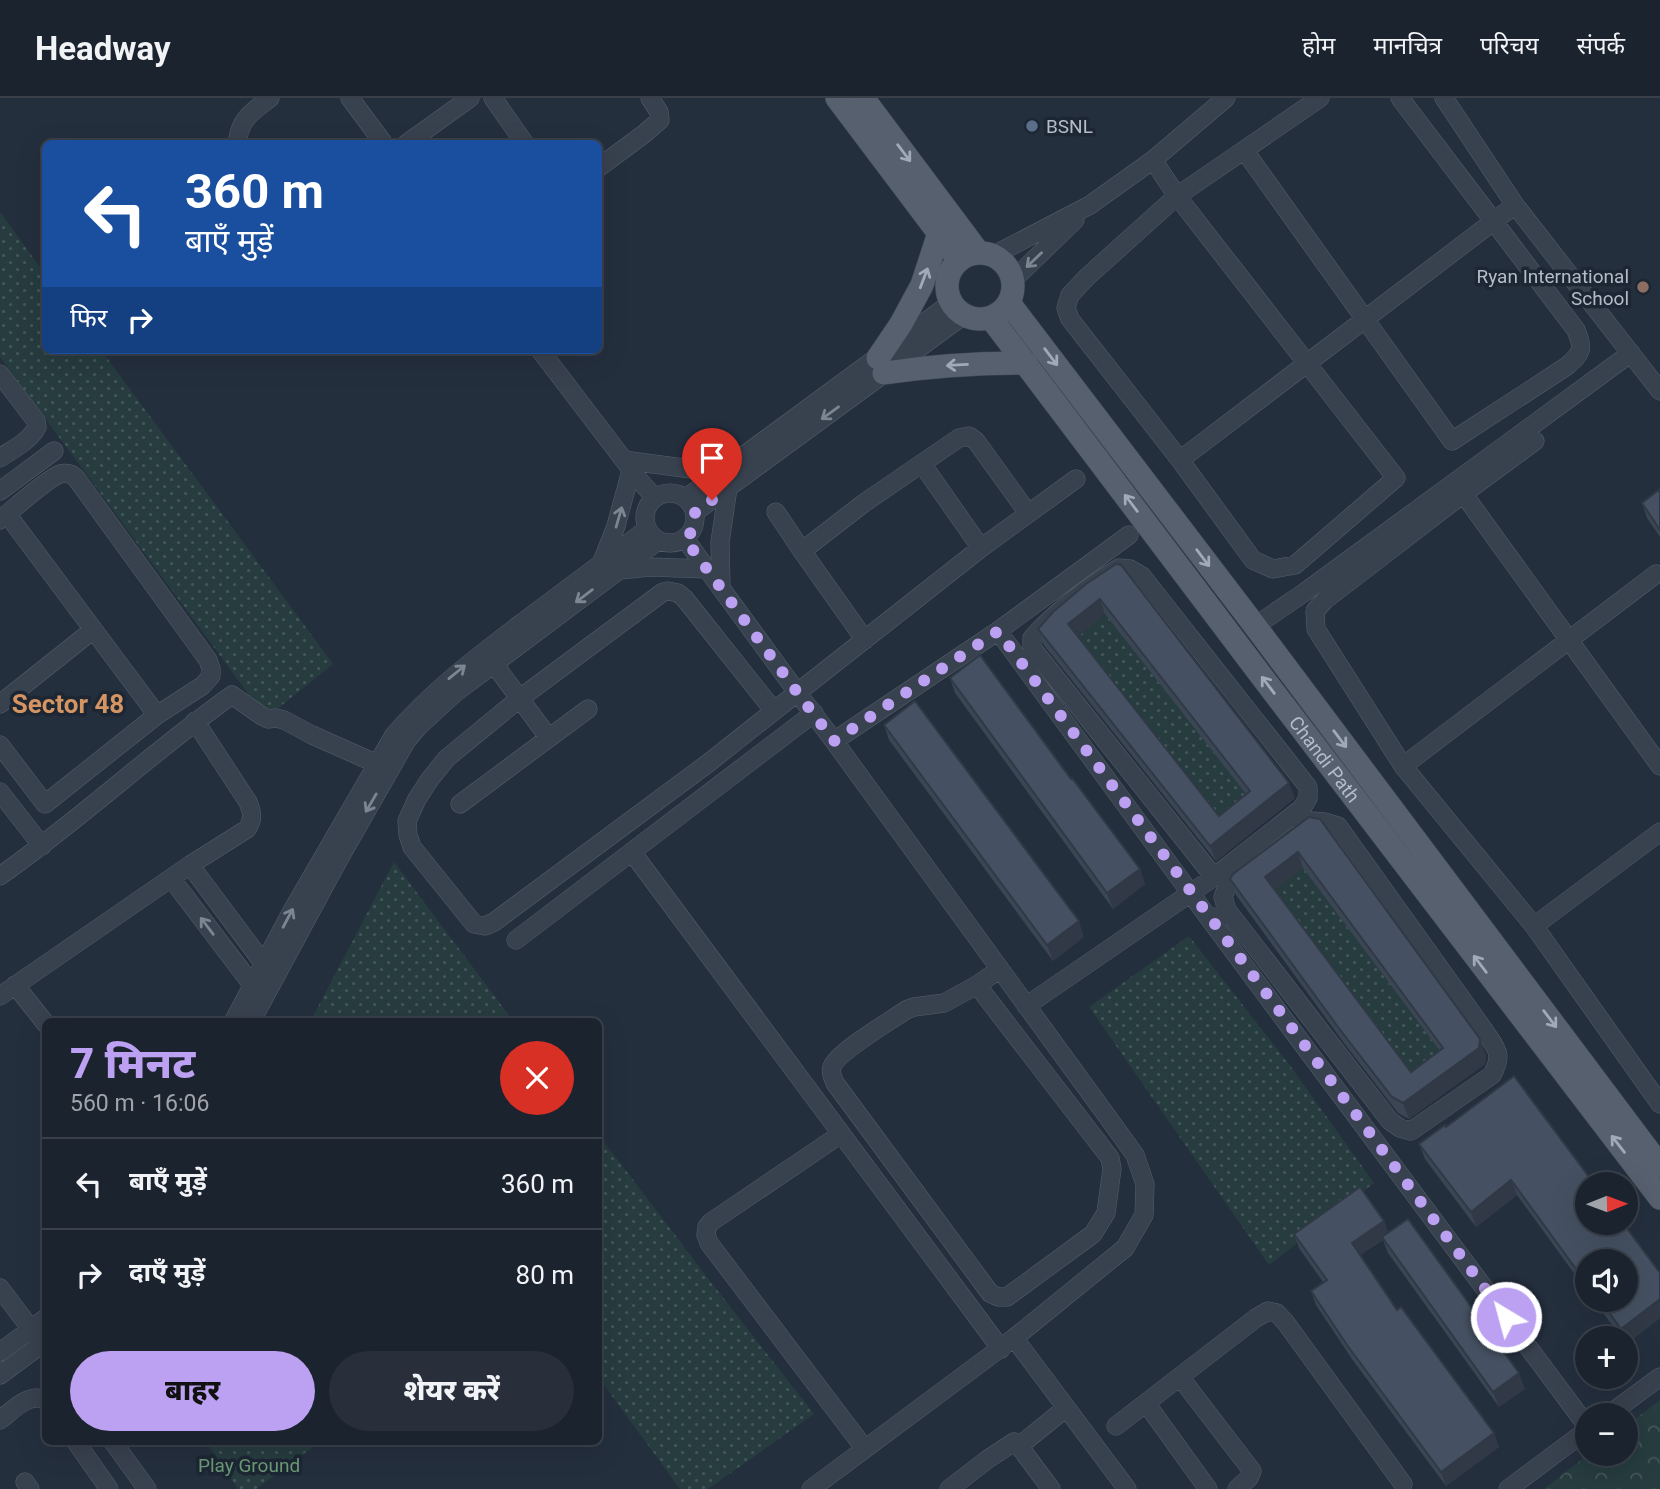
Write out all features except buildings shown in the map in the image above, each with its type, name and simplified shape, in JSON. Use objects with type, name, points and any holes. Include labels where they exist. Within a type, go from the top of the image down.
[{"type":"main road","points":[[837,98],[939,233],[977,256],[1007,265],[1013,280],[1009,303],[1002,312],[982,319],[972,318],[958,309],[948,292],[951,269],[977,256]]},
{"type":"main road","points":[[863,98],[977,256]]},
{"type":"main road","points":[[873,371],[922,285],[939,233]]},
{"type":"main road","name":"Chandi Path","points":[[1009,303],[1660,1166]]},
{"type":"main road","name":"Chandi Path","points":[[991,317],[1660,1198]]},
{"type":"main road","points":[[873,371],[1026,363]]},
{"type":"street","points":[[238,140],[239,129],[246,116],[270,98]]},
{"type":"street","points":[[350,98],[381,140]]},
{"type":"street","points":[[412,140],[470,98]]},
{"type":"street","points":[[493,98],[522,140]]},
{"type":"street","points":[[602,165],[660,120],[659,112],[650,98]]},
{"type":"street","points":[[1013,280],[1090,205],[1153,160],[1226,98]]},
{"type":"street","points":[[1153,160],[1177,196],[1396,478],[1295,565],[1273,569],[1253,560],[1180,460],[1070,319],[1066,308],[1070,295],[1087,277],[1177,196],[1320,98]]},
{"type":"street","points":[[1244,150],[1452,441],[1567,366],[1578,357],[1581,349],[1576,330],[1400,98]]},
{"type":"street","points":[[1444,98],[1515,205],[1660,391]]},
{"type":"street","points":[[977,256],[1090,205]]},
{"type":"street","points":[[1180,460],[1515,205]]},
{"type":"street","points":[[691,505],[958,309]]},
{"type":"street","points":[[1631,353],[1459,488],[1325,600],[1315,611],[1315,629],[1404,765],[1534,926],[1658,1096]]},
{"type":"street","points":[[543,354],[627,466],[655,498]]},
{"type":"street","points":[[0,374],[36,421],[37,427],[34,434],[0,458]]},
{"type":"street","points":[[802,551],[864,503],[960,438],[970,436],[1028,513]]},
{"type":"street","points":[[1255,626],[1459,488],[1535,441]]},
{"type":"street","points":[[0,491],[54,451]]},
{"type":"street","points":[[922,464],[981,548]]},
{"type":"street","points":[[627,466],[724,481]]},
{"type":"street","points":[[602,562],[617,526],[627,466]]},
{"type":"street","points":[[0,745],[45,804],[157,715],[202,686],[211,676],[208,660],[76,478],[72,474],[62,473],[4,517],[157,715]]},
{"type":"street","points":[[774,711],[685,600],[678,593],[663,592],[519,699],[447,758],[417,799],[407,821],[412,847],[474,924],[485,926],[494,922],[649,807],[774,711],[981,548],[1076,479]]},
{"type":"street","points":[[721,588],[720,542],[724,481]]},
{"type":"street","points":[[1459,488],[1660,765]]},
{"type":"street","points":[[662,494],[679,494],[691,505],[696,521],[694,529],[685,539],[666,544],[653,535],[645,520],[649,504],[655,498],[662,494]]},
{"type":"street","points":[[776,512],[865,639]]},
{"type":"street","points":[[252,1018],[258,993],[269,971],[339,859],[383,767],[394,735],[440,687],[477,656],[602,562],[653,535]]},
{"type":"street","points":[[383,767],[418,727],[455,692],[619,570],[653,535]]},
{"type":"street","points":[[834,741],[998,631],[1129,535]]},
{"type":"street","points":[[685,539],[1135,1155],[1145,1184],[1143,1215],[1125,1248],[1008,1344],[811,1489]]},
{"type":"street","points":[[619,570],[650,567],[707,569]]},
{"type":"street","points":[[1027,1006],[1214,877],[1302,808],[1308,798],[1308,787],[1142,576],[1130,569],[1119,568],[1041,628],[1032,638],[1032,648],[1214,877]]},
{"type":"street","points":[[1404,765],[1656,574]]},
{"type":"street","points":[[0,704],[93,630]]},
{"type":"street","points":[[998,631],[1575,1412]]},
{"type":"street","points":[[494,664],[549,738]]},
{"type":"street","points":[[0,876],[42,846],[195,721],[232,695],[268,719],[284,720],[383,767]]},
{"type":"street","points":[[460,804],[588,709]]},
{"type":"street","points":[[516,940],[814,713]]},
{"type":"street","points":[[42,1021],[7,990],[251,824],[253,814],[248,802],[195,721]]},
{"type":"street","points":[[0,792],[42,846]]},
{"type":"street","points":[[1311,821],[1338,826],[1484,1030],[1498,1053],[1498,1064],[1492,1075],[1411,1131],[1401,1128],[1390,1121],[1227,910],[1223,897],[1229,882],[1311,821]]},
{"type":"street","points":[[1534,926],[1660,832]]},
{"type":"street","points":[[632,852],[976,1316],[1008,1344],[1066,1408],[1127,1489]]},
{"type":"street","points":[[190,865],[269,971]]},
{"type":"street","points":[[171,878],[258,993]]},
{"type":"street","points":[[1212,921],[1227,910]]},
{"type":"street","points":[[977,985],[1110,1158],[1112,1169],[1106,1213],[1093,1234],[1007,1297],[990,1293],[835,1083],[832,1075],[832,1065],[846,1052],[906,1010],[944,1003],[1000,969]]},
{"type":"street","points":[[236,1018],[258,993]]},
{"type":"street","points":[[1377,1144],[1401,1128]]},
{"type":"street","points":[[841,1134],[711,1222],[706,1234],[709,1243],[865,1449]]},
{"type":"street","points":[[0,1287],[42,1336]]},
{"type":"street","points":[[976,1316],[998,1297]]},
{"type":"street","points":[[1116,1426],[1268,1311],[1277,1313],[1286,1323],[1401,1487]]},
{"type":"street","points":[[0,1352],[42,1336]]},
{"type":"street","points":[[0,1375],[42,1336]]},
{"type":"street","points":[[1180,1377],[1252,1471],[1249,1478],[1237,1489]]},
{"type":"street","points":[[1625,1403],[1660,1377]]},
{"type":"street","points":[[0,1419],[29,1399],[42,1398]]},
{"type":"street","points":[[1146,1403],[1208,1489]]},
{"type":"street","points":[[1019,1446],[1066,1408]]},
{"type":"street","points":[[1508,1489],[1575,1437]]},
{"type":"street","points":[[949,1489],[988,1459],[1016,1442],[1051,1489]]},
{"type":"street","points":[[78,1445],[109,1489]]},
{"type":"street","points":[[115,1445],[146,1489]]},
{"type":"green space","points":[[0,212],[42,270],[42,354],[104,354],[333,664],[266,718],[0,357]]},
{"type":"green space","points":[[1105,614],[1256,806],[1224,831],[1074,640]]},
{"type":"green space","points":[[394,862],[511,1018],[312,1018]]},
{"type":"green space","points":[[1303,868],[1449,1063],[1416,1088],[1271,892]]},
{"type":"green space","points":[[1189,936],[1291,1067],[1374,1183],[1269,1265],[1089,1007]]},
{"type":"green space","points":[[602,1139],[814,1414],[708,1489],[680,1489],[602,1382]]},
{"type":"green space","points":[[1660,1400],[1660,1489],[1544,1489],[1575,1465],[1638,1466],[1638,1417]]},
{"type":"green space","name":"Play Ground","points":[[208,1445],[316,1445],[256,1489],[238,1489]]},
{"type":"place","name":"BSNL","points":[[1032,126]]},
{"type":"place","name":"Ryan International School","points":[[1643,287]]},
{"type":"district","name":"Sector 48","points":[[68,704]]},
{"type":"route","points":[[712,500],[695,512],[694,529],[685,539],[834,741],[998,631],[1506,1317]]}]
